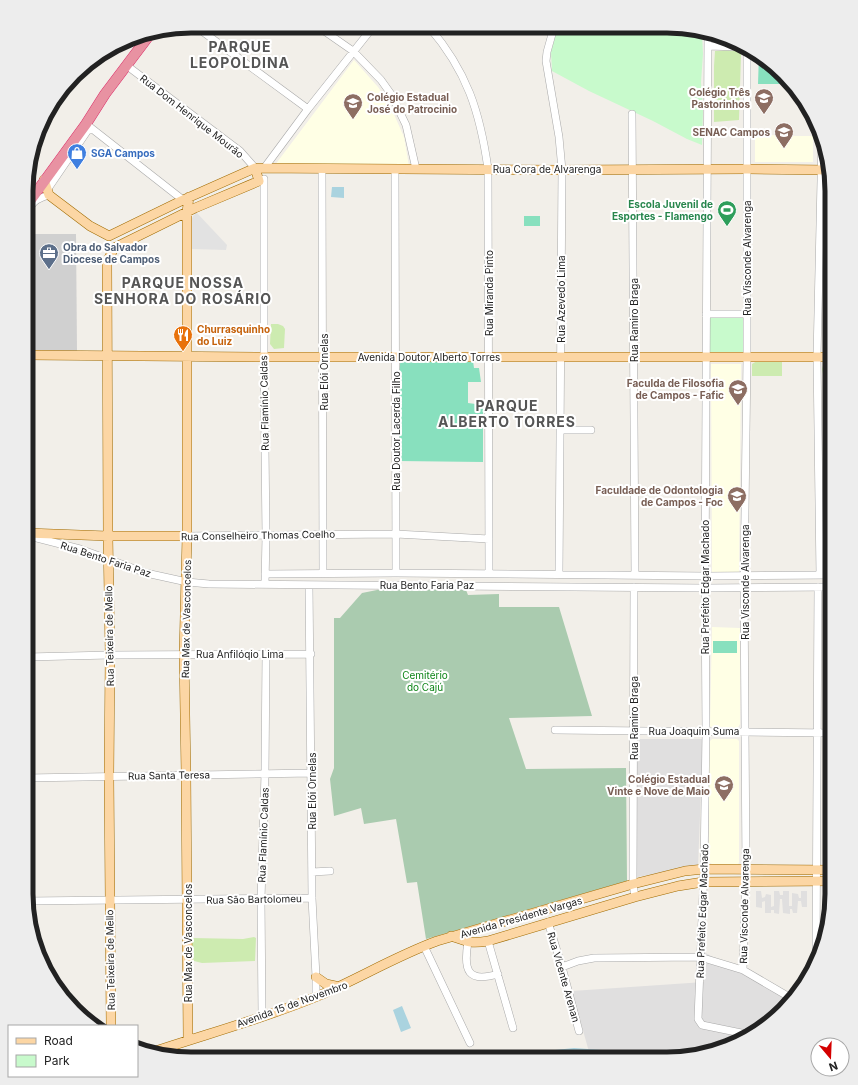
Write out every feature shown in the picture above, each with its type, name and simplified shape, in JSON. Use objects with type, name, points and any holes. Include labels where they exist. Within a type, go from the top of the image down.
[{"type":"highway","points":[[33,200],[46,188],[88,126],[105,94],[146,39]]},
{"type":"main road","name":"Rua Cora de Alvarenga","points":[[109,236],[255,168],[562,170],[748,168],[824,170]]},
{"type":"main road","points":[[46,188],[90,226],[109,236],[114,248],[187,212],[261,180],[255,168]]},
{"type":"main road","name":"Rua Max de Vasconcelos","points":[[186,199],[187,582],[184,654],[188,900],[188,1040]]},
{"type":"main road","name":"Rua Teixeira de Mello","points":[[111,1025],[109,901],[110,654],[108,559],[108,262],[114,248]]},
{"type":"main road","name":"Avenida Doutor Alberto Torres","points":[[33,355],[264,357],[825,357]]},
{"type":"main road","name":"Rua Conselheiro Thomas Coelho","points":[[33,534],[187,536]]},
{"type":"main road","name":"Avenida Presidente Vargas","points":[[451,936],[489,927],[633,884],[685,872],[704,869],[825,870]]},
{"type":"main road","name":"Avenida Presidente Vargas","points":[[451,936],[471,943],[488,941],[634,897],[678,886],[703,882],[825,881]]},
{"type":"main road","points":[[505,936],[520,926],[520,918]]},
{"type":"main road","points":[[471,943],[477,936],[489,927]]},
{"type":"main road","name":"Avenida 15 de Novembro","points":[[160,1049],[316,997],[340,987],[424,946],[451,936]]},
{"type":"main road","points":[[316,977],[326,984],[340,987]]},
{"type":"street","points":[[205,33],[308,109]]},
{"type":"street","points":[[327,33],[353,51],[382,80],[398,107],[406,125],[416,169]]},
{"type":"street","points":[[266,167],[308,109],[367,33]]},
{"type":"street","name":"Rua Miranda Pinto","points":[[435,33],[460,69],[467,85],[484,139],[488,169],[489,574]]},
{"type":"street","name":"Rua Azevedo Lima","points":[[552,33],[546,61],[558,130],[562,170],[559,574]]},
{"type":"street","name":"Rua Prefeito Edgar Machado","points":[[708,38],[705,576],[706,732],[704,869],[698,1019],[702,1025],[742,1033]]},
{"type":"street","points":[[708,46],[731,47]]},
{"type":"street","name":"Rua Visconde Alvarenga","points":[[743,970],[746,869],[744,588],[747,357],[747,55]]},
{"type":"street","name":"Rua Dom Henrique Mourão","points":[[126,65],[240,151],[255,168]]},
{"type":"street","name":"Rua Ramiro Braga","points":[[632,114],[635,574]]},
{"type":"street","points":[[88,126],[186,199]]},
{"type":"street","points":[[261,180],[277,168]]},
{"type":"street","name":"Rua Elói Ornelas","points":[[322,169],[324,357],[323,574]]},
{"type":"street","name":"Rua Doutor Lacerda Filho","points":[[395,169],[396,573]]},
{"type":"street","points":[[820,575],[817,357],[825,178]]},
{"type":"street","name":"Rua Flamínio Caldas","points":[[261,180],[266,536],[265,584]]},
{"type":"street","points":[[33,202],[46,188]]},
{"type":"street","points":[[706,314],[747,314]]},
{"type":"street","points":[[560,430],[590,430]]},
{"type":"street","name":"Rua Conselheiro Thomas Coelho","points":[[187,536],[396,534],[489,539]]},
{"type":"street","name":"Rua Bento Faria Paz","points":[[33,535],[80,549],[146,573],[187,582],[208,584],[705,588],[825,587]]},
{"type":"street","name":"Rua Bento Faria Paz","points":[[265,574],[396,573],[635,574],[705,576],[825,575]]},
{"type":"street","name":"Rua Elói Ornelas","points":[[309,585],[312,898],[316,997]]},
{"type":"street","name":"Rua Ramiro Braga","points":[[634,587],[634,897]]},
{"type":"street","points":[[816,947],[818,587]]},
{"type":"street","name":"Rua Anfilóqio Lima","points":[[33,657],[110,654],[310,654]]},
{"type":"street","name":"Rua Flamínio Caldas","points":[[262,1016],[261,899],[265,774],[266,654]]},
{"type":"street","name":"Rua Joaquim Suma","points":[[556,730],[825,732]]},
{"type":"street","name":"Rua Santa Teresa","points":[[33,778],[186,774],[312,773]]},
{"type":"street","points":[[312,872],[330,871]]},
{"type":"street","name":"Rua São Bartolomeu","points":[[33,901],[312,898]]},
{"type":"street","name":"Rua Vicente Arenan","points":[[548,922],[579,1031]]},
{"type":"street","points":[[488,941],[513,1028]]},
{"type":"street","points":[[471,943],[466,960],[467,968],[471,974],[480,978],[498,974]]},
{"type":"street","points":[[424,946],[470,1043]]},
{"type":"street","points":[[562,967],[578,961],[594,958],[700,957],[743,970],[788,996]]},
{"type":"shaded area","name":"Colégio Estadual José do Patrocinio","points":[[354,60],[378,87],[389,103],[404,137],[409,166],[275,165]]},
{"type":"shaded area","name":"SENAC Campos","points":[[755,134],[787,136],[787,134],[793,134],[793,136],[813,136],[813,162],[755,162]]},
{"type":"shaded area","points":[[196,212],[227,245],[226,250],[192,249],[192,218]]},
{"type":"shaded area","points":[[34,234],[76,234],[77,351],[35,351],[34,349]]},
{"type":"shaded area","points":[[711,364],[741,364],[739,572],[712,572]]},
{"type":"shaded area","points":[[712,627],[740,628],[740,724],[737,729],[713,729],[710,726]]},
{"type":"shaded area","points":[[639,739],[703,739],[698,867],[637,877],[636,743]]},
{"type":"shaded area","name":"Colégio Estadual Vinte e Nove de Maio","points":[[712,739],[737,739],[739,741],[738,865],[712,864],[709,862],[709,742]]},
{"type":"shaded area","points":[[756,891],[761,891],[762,898],[765,897],[766,894],[771,895],[771,907],[774,906],[774,891],[779,891],[780,895],[783,895],[783,891],[789,891],[789,906],[792,906],[792,893],[798,894],[799,898],[801,898],[801,891],[807,891],[807,907],[802,907],[801,901],[798,901],[797,913],[793,913],[792,909],[790,909],[790,914],[783,913],[782,899],[780,899],[779,914],[774,913],[774,910],[771,910],[771,913],[765,913],[765,901],[762,902],[762,908],[756,907]]},
{"type":"shaded area","points":[[704,952],[786,998],[771,1013],[746,1031],[708,1047],[677,1052],[589,1052],[572,991],[704,982]]},
{"type":"green space","points":[[556,33],[677,33],[702,37],[702,145],[589,91],[552,71],[551,52]]},
{"type":"green space","points":[[737,50],[741,54],[739,120],[714,122],[715,51]]},
{"type":"green space","points":[[759,63],[783,84],[758,84]]},
{"type":"green space","points":[[524,216],[540,216],[540,226],[524,226]]},
{"type":"green space","points":[[708,316],[744,316],[743,355],[708,355]]},
{"type":"green space","points":[[271,324],[278,324],[283,326],[285,329],[284,348],[274,349],[270,344]]},
{"type":"green space","points":[[401,360],[473,361],[474,368],[479,368],[481,382],[468,382],[468,403],[483,405],[483,462],[398,461],[399,378]]},
{"type":"green space","points":[[757,361],[781,361],[782,376],[752,376],[752,364]]},
{"type":"green space","points":[[824,362],[825,374],[823,374],[822,369]]},
{"type":"green space","name":"Cemitério do Cajú","points":[[382,589],[466,590],[468,595],[499,594],[499,607],[559,607],[592,716],[509,718],[526,769],[626,768],[627,881],[426,939],[417,882],[407,883],[396,819],[364,824],[361,808],[334,816],[330,779],[334,768],[334,618],[340,618],[362,593]]},
{"type":"green space","points":[[713,641],[737,641],[737,653],[713,653]]},
{"type":"green space","points":[[192,938],[243,939],[256,938],[255,961],[202,963],[194,961],[192,956]]},
{"type":"water","points":[[332,187],[344,187],[344,198],[331,197]]},
{"type":"water","points":[[402,1006],[411,1028],[401,1032],[393,1010]]},
{"type":"water","points":[[574,1048],[630,1052],[537,1052]]},
{"type":"place","name":"Colégio Três Pastorinhos","points":[[764,115]]},
{"type":"place","name":"Colégio Estadual José do Patrocinio","points":[[353,120]]},
{"type":"place","name":"SENAC Campos","points":[[784,149]]},
{"type":"place","name":"SGA Campos","points":[[77,170]]},
{"type":"place","name":"Escola Juvenil de Esportes - Flamengo","points":[[727,227]]},
{"type":"place","name":"Obra do Salvador Diocese de Campos","points":[[49,270]]},
{"type":"place","name":"Churrasquinho do Luiz","points":[[183,352]]},
{"type":"place","name":"Faculda de Filosofia de Campos - Fafic","points":[[738,406]]},
{"type":"place","name":"Faculdade de Odontologia de Campos - Foc","points":[[737,513]]},
{"type":"place","name":"Colégio Estadual Vinte e Nove de Maio","points":[[724,802]]},
{"type":"district","name":"PARQUE LEOPOLDINA","points":[[240,56]]},
{"type":"district","name":"PARQUE NOSSA SENHORA DO ROSÁRIO","points":[[183,292]]},
{"type":"district","name":"PARQUE ALBERTO TORRES","points":[[507,414]]}]
